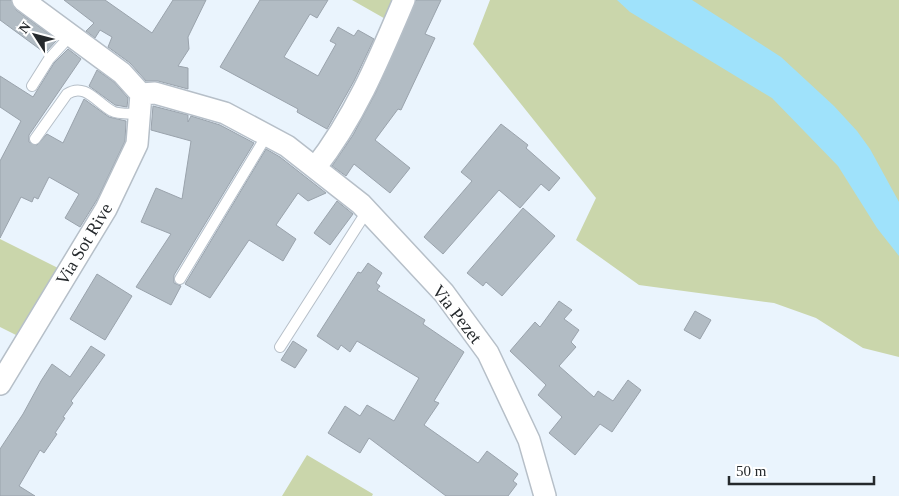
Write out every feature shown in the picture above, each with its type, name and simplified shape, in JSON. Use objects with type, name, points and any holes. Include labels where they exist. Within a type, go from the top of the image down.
[{"type":"street","points":[[23,0],[122,73],[141,104]]},
{"type":"street","points":[[315,168],[355,111],[404,0]]},
{"type":"street","name":"Via Pezet","points":[[141,104],[155,93],[225,113],[287,146],[367,211],[444,293],[488,353],[529,440],[545,496]]},
{"type":"street","name":"Via Sot Rive","points":[[0,384],[106,209],[137,144],[141,104]]},
{"type":"lane","points":[[32,86],[49,59],[71,35]]},
{"type":"lane","points":[[35,139],[67,94],[74,90],[84,90],[114,112],[141,104]]},
{"type":"lane","points":[[180,279],[267,135]]},
{"type":"lane","points":[[280,347],[367,211]]},
{"type":"green space","points":[[352,0],[397,0],[389,21]]},
{"type":"green space","points":[[490,0],[899,0],[899,357],[863,348],[816,318],[774,303],[639,285],[576,240],[596,198],[473,44]]},
{"type":"green space","points":[[0,239],[58,268],[16,335],[0,327]]},
{"type":"green space","points":[[307,455],[373,494],[372,496],[282,496]]},
{"type":"water","points":[[617,0],[692,0],[781,57],[834,106],[857,131],[870,149],[899,202],[899,256],[877,228],[838,166],[772,98],[630,12]]},
{"type":"building","points":[[0,0],[11,0],[16,10],[57,40],[45,53],[0,20]]},
{"type":"building","points":[[64,0],[105,0],[152,33],[173,0],[206,0],[188,37],[189,49],[178,66],[188,68],[188,89],[158,81],[146,81],[130,63],[108,47],[112,37],[100,30],[95,38],[86,31],[94,23]]},
{"type":"building","points":[[260,0],[328,0],[317,18],[310,14],[284,57],[318,76],[336,44],[330,41],[338,27],[354,36],[358,30],[374,39],[354,81],[327,129],[297,112],[298,109],[220,67]]},
{"type":"building","points":[[416,0],[441,0],[425,34],[435,38],[401,110],[398,109],[375,140],[410,168],[390,193],[354,164],[346,176],[332,166],[353,135],[376,92]]},
{"type":"building","points":[[68,49],[81,59],[29,135],[29,142],[37,145],[47,134],[63,143],[84,99],[109,117],[126,121],[125,141],[98,198],[80,227],[65,218],[79,194],[49,177],[38,199],[34,197],[32,202],[21,197],[0,238],[0,161],[21,121],[0,107],[0,76],[33,97],[54,63]]},
{"type":"building","points":[[97,70],[114,82],[128,98],[127,107],[115,105],[89,86]]},
{"type":"building","points":[[153,106],[188,115],[188,122],[191,116],[220,125],[254,143],[174,275],[174,283],[181,286],[171,305],[136,287],[171,234],[141,222],[156,188],[182,199],[191,141],[151,130]]},
{"type":"building","points":[[501,124],[528,145],[526,148],[560,178],[549,191],[541,184],[520,208],[499,190],[443,254],[424,237],[472,181],[461,172]]},
{"type":"building","points":[[266,149],[280,157],[326,193],[308,201],[298,193],[276,225],[296,239],[283,261],[249,240],[210,298],[185,284]]},
{"type":"building","points":[[337,201],[353,214],[330,245],[314,233]]},
{"type":"building","points":[[523,208],[555,236],[502,296],[486,282],[483,286],[467,273]]},
{"type":"building","points":[[368,263],[382,273],[376,283],[380,286],[377,290],[425,320],[423,324],[464,352],[434,401],[439,403],[424,425],[478,463],[487,451],[518,474],[513,481],[517,484],[508,496],[446,496],[369,438],[360,453],[328,433],[345,406],[360,416],[367,405],[394,421],[419,378],[357,341],[350,352],[341,345],[338,350],[317,336],[358,272],[361,273]]},
{"type":"building","points":[[97,274],[132,296],[105,340],[70,319]]},
{"type":"building","points":[[559,301],[572,310],[564,319],[579,330],[571,342],[576,347],[559,366],[594,397],[598,391],[613,401],[628,380],[641,390],[612,432],[600,424],[575,455],[549,433],[562,417],[538,395],[546,385],[510,351],[535,322],[540,327]]},
{"type":"building","points":[[695,311],[711,320],[700,339],[684,330]]},
{"type":"building","points":[[293,341],[307,350],[295,368],[281,360]]},
{"type":"building","points":[[91,346],[105,355],[71,401],[73,403],[63,417],[65,418],[55,433],[57,434],[44,453],[40,450],[19,486],[35,496],[0,496],[0,449],[23,414],[41,381],[52,364],[70,377]]}]
